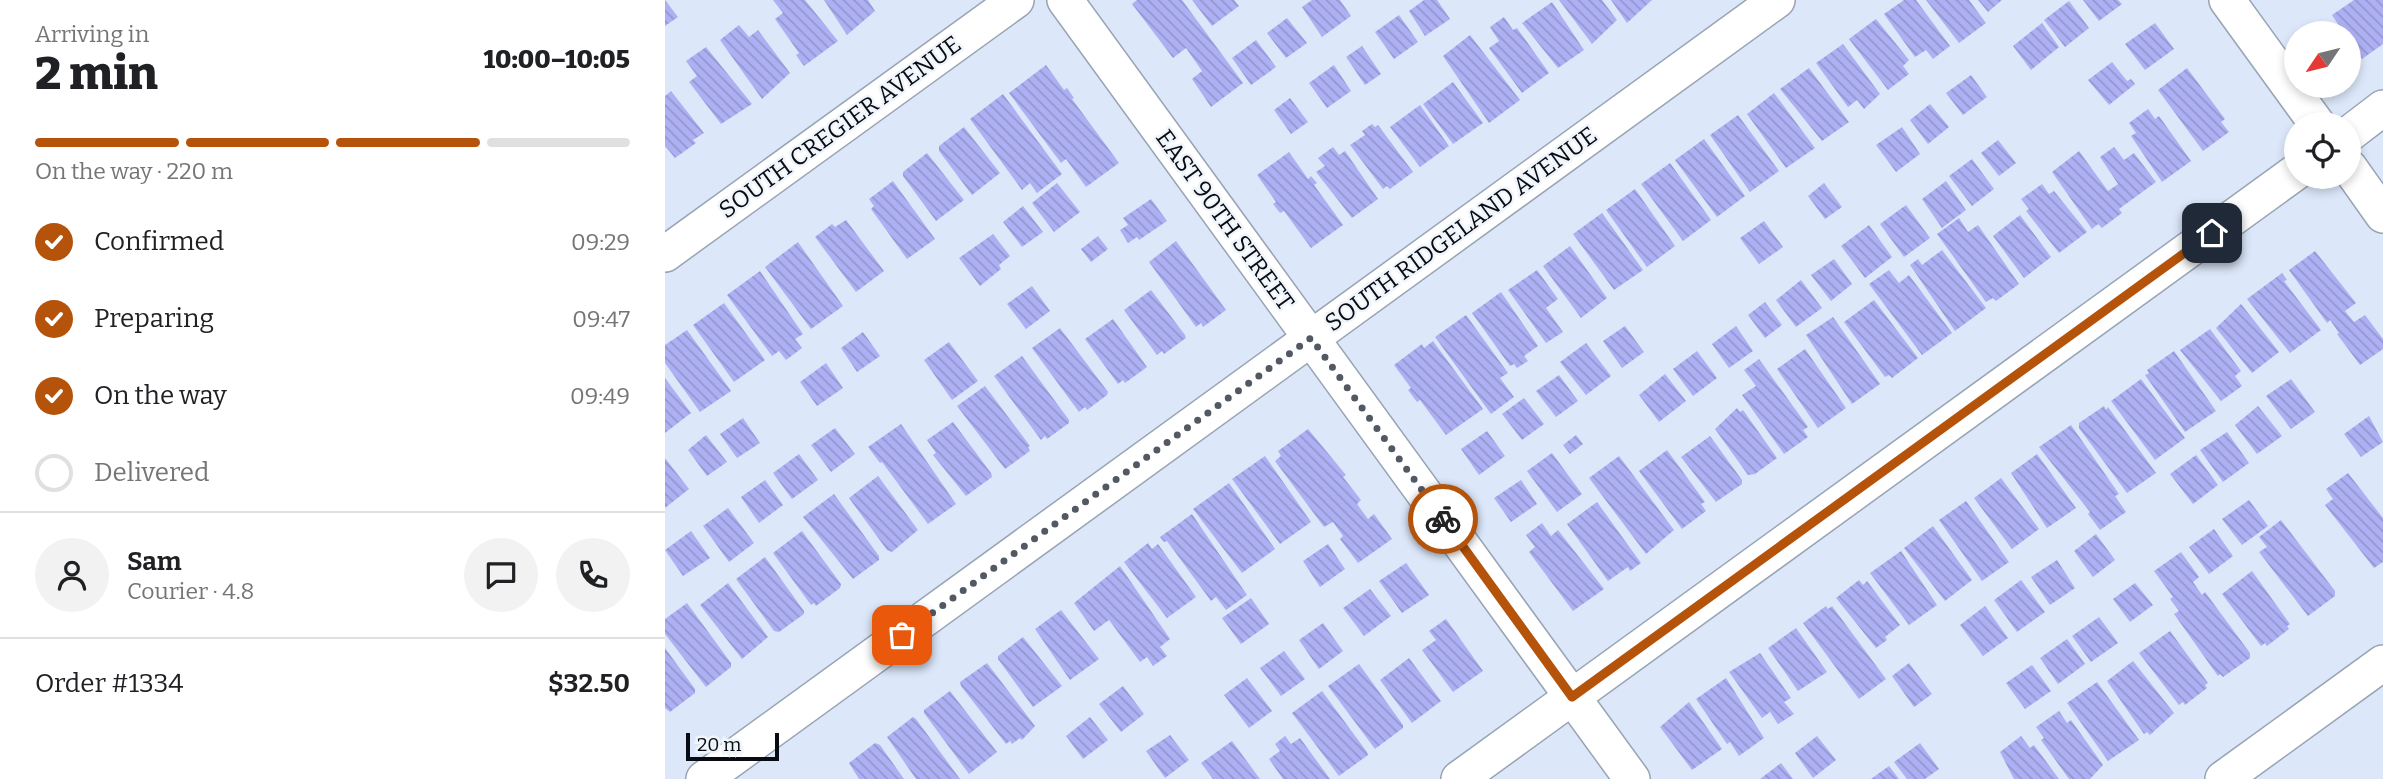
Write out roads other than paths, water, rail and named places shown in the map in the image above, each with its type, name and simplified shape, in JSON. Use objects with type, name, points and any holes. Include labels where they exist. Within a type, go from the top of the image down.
[{"type":"street","name":"SOUTH CREGIER AVENUE","points":[[665,254],[1016,0]]},
{"type":"street","name":"EAST 90TH STREET","points":[[1065,0],[1632,779]]},
{"type":"street","name":"SOUTH RIDGELAND AVENUE","points":[[703,779],[1777,0]]},
{"type":"street","points":[[2227,0],[2308,112]]},
{"type":"street","points":[[2361,125],[2383,108]]},
{"type":"street","points":[[1459,779],[2284,181]]},
{"type":"street","points":[[2361,184],[2383,215]]},
{"type":"street","points":[[2223,779],[2383,663]]}]
